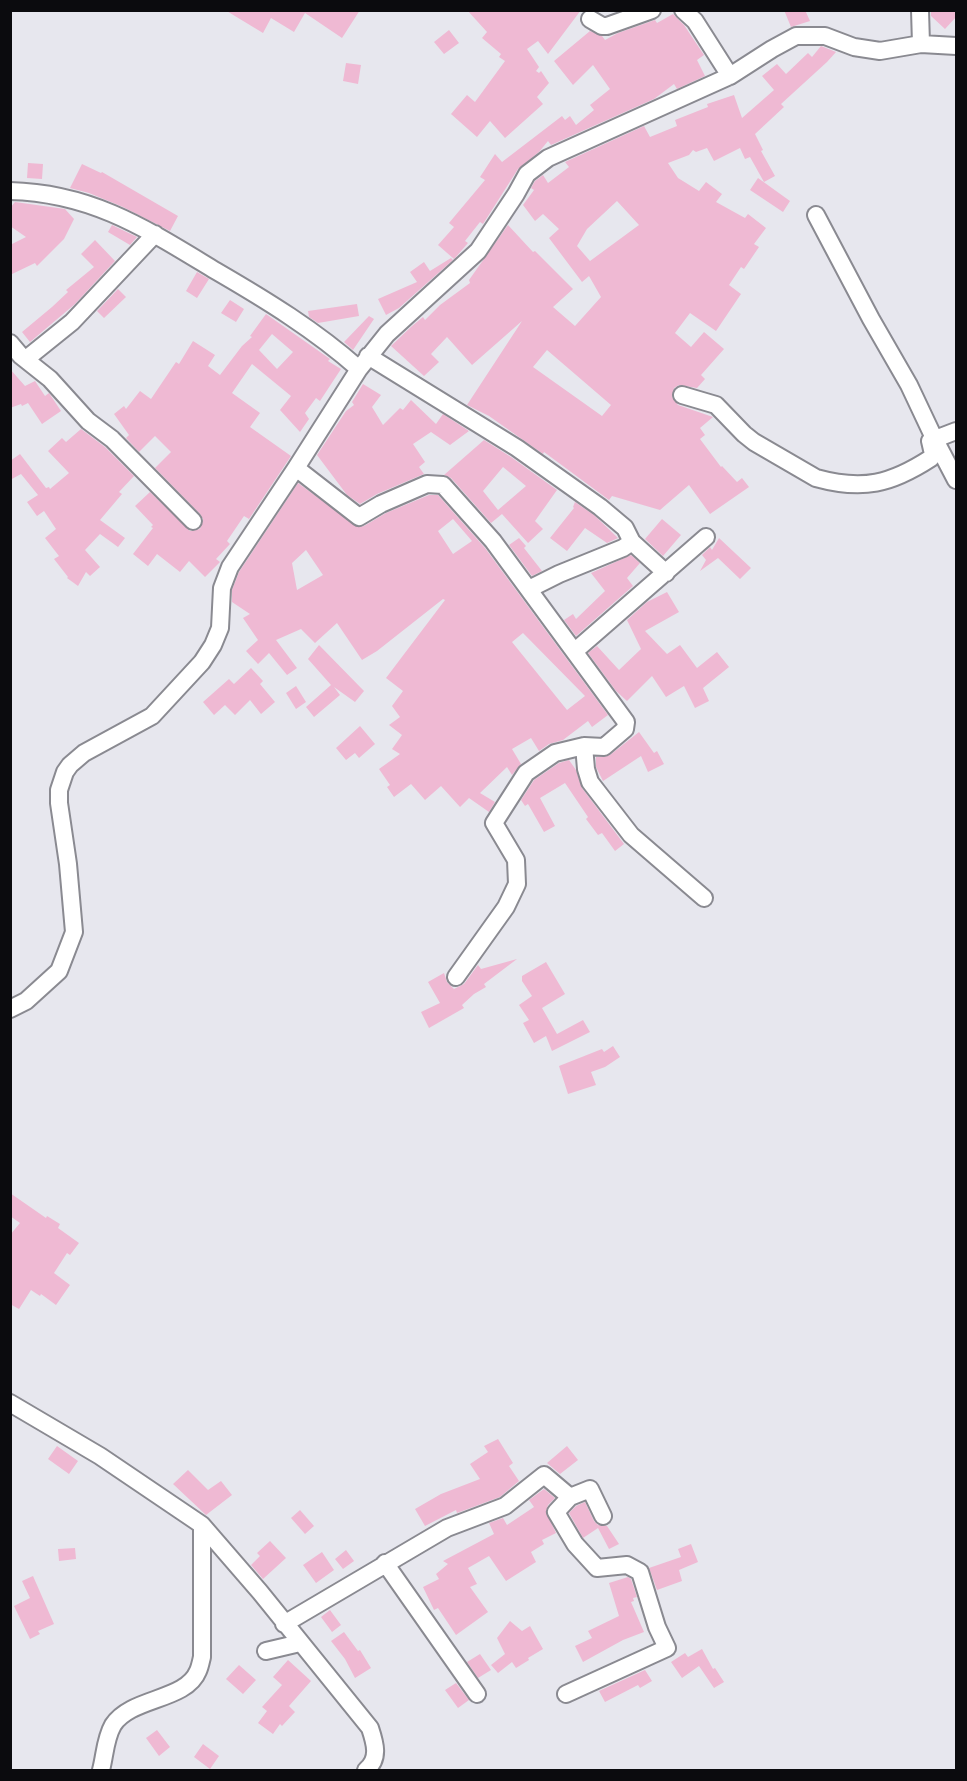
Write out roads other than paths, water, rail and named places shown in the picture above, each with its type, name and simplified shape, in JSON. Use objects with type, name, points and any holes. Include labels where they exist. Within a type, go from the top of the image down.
[{"type":"street","points":[[590,19],[602,26],[607,26],[652,10]]},
{"type":"street","points":[[683,10],[695,21],[730,76]]},
{"type":"street","points":[[920,10],[921,44]]},
{"type":"street","points":[[10,1009],[26,1001],[59,971],[74,932],[68,864],[59,803],[59,790],[65,772],[84,753],[152,717],[202,662],[220,628],[222,588],[230,567],[364,363],[387,334],[478,251],[528,174],[548,158],[730,76],[796,36],[825,36],[854,47],[880,51],[921,44],[957,46]]},
{"type":"street","points":[[10,191],[34,192],[81,202],[110,211],[155,234],[284,311],[364,363],[517,448],[626,528],[632,542],[666,573]]},
{"type":"street","points":[[816,215],[909,385],[957,480]]},
{"type":"street","points":[[26,359],[72,322],[155,234]]},
{"type":"street","points":[[10,343],[14,349],[45,374],[88,421],[112,439],[193,520]]},
{"type":"street","points":[[682,395],[716,405],[754,442],[816,478],[824,480],[870,485],[892,479],[931,458],[933,454],[929,444],[934,438],[957,431]]},
{"type":"street","points":[[296,468],[359,517],[381,504],[427,484],[443,485],[494,541],[627,725],[603,747],[584,746],[555,753],[526,773],[494,823],[516,860],[517,884],[506,907],[456,977]]},
{"type":"street","points":[[575,651],[706,537]]},
{"type":"street","points":[[529,589],[632,542]]},
{"type":"street","points":[[584,746],[586,769],[590,782],[631,835],[704,898]]},
{"type":"street","points":[[10,1403],[100,1456],[202,1525],[260,1592],[370,1728],[376,1756],[366,1770]]},
{"type":"street","points":[[284,1624],[447,1528],[505,1506],[544,1475],[570,1497]]},
{"type":"street","points":[[566,1694],[667,1648],[657,1627],[640,1572],[627,1565],[597,1568],[574,1544],[556,1512],[570,1497],[590,1489],[603,1516]]},
{"type":"street","points":[[101,1770],[108,1735],[114,1723],[123,1714],[180,1689],[198,1673],[202,1657],[202,1525]]},
{"type":"street","points":[[385,1563],[477,1694]]},
{"type":"street","points":[[266,1651],[300,1643]]}]
